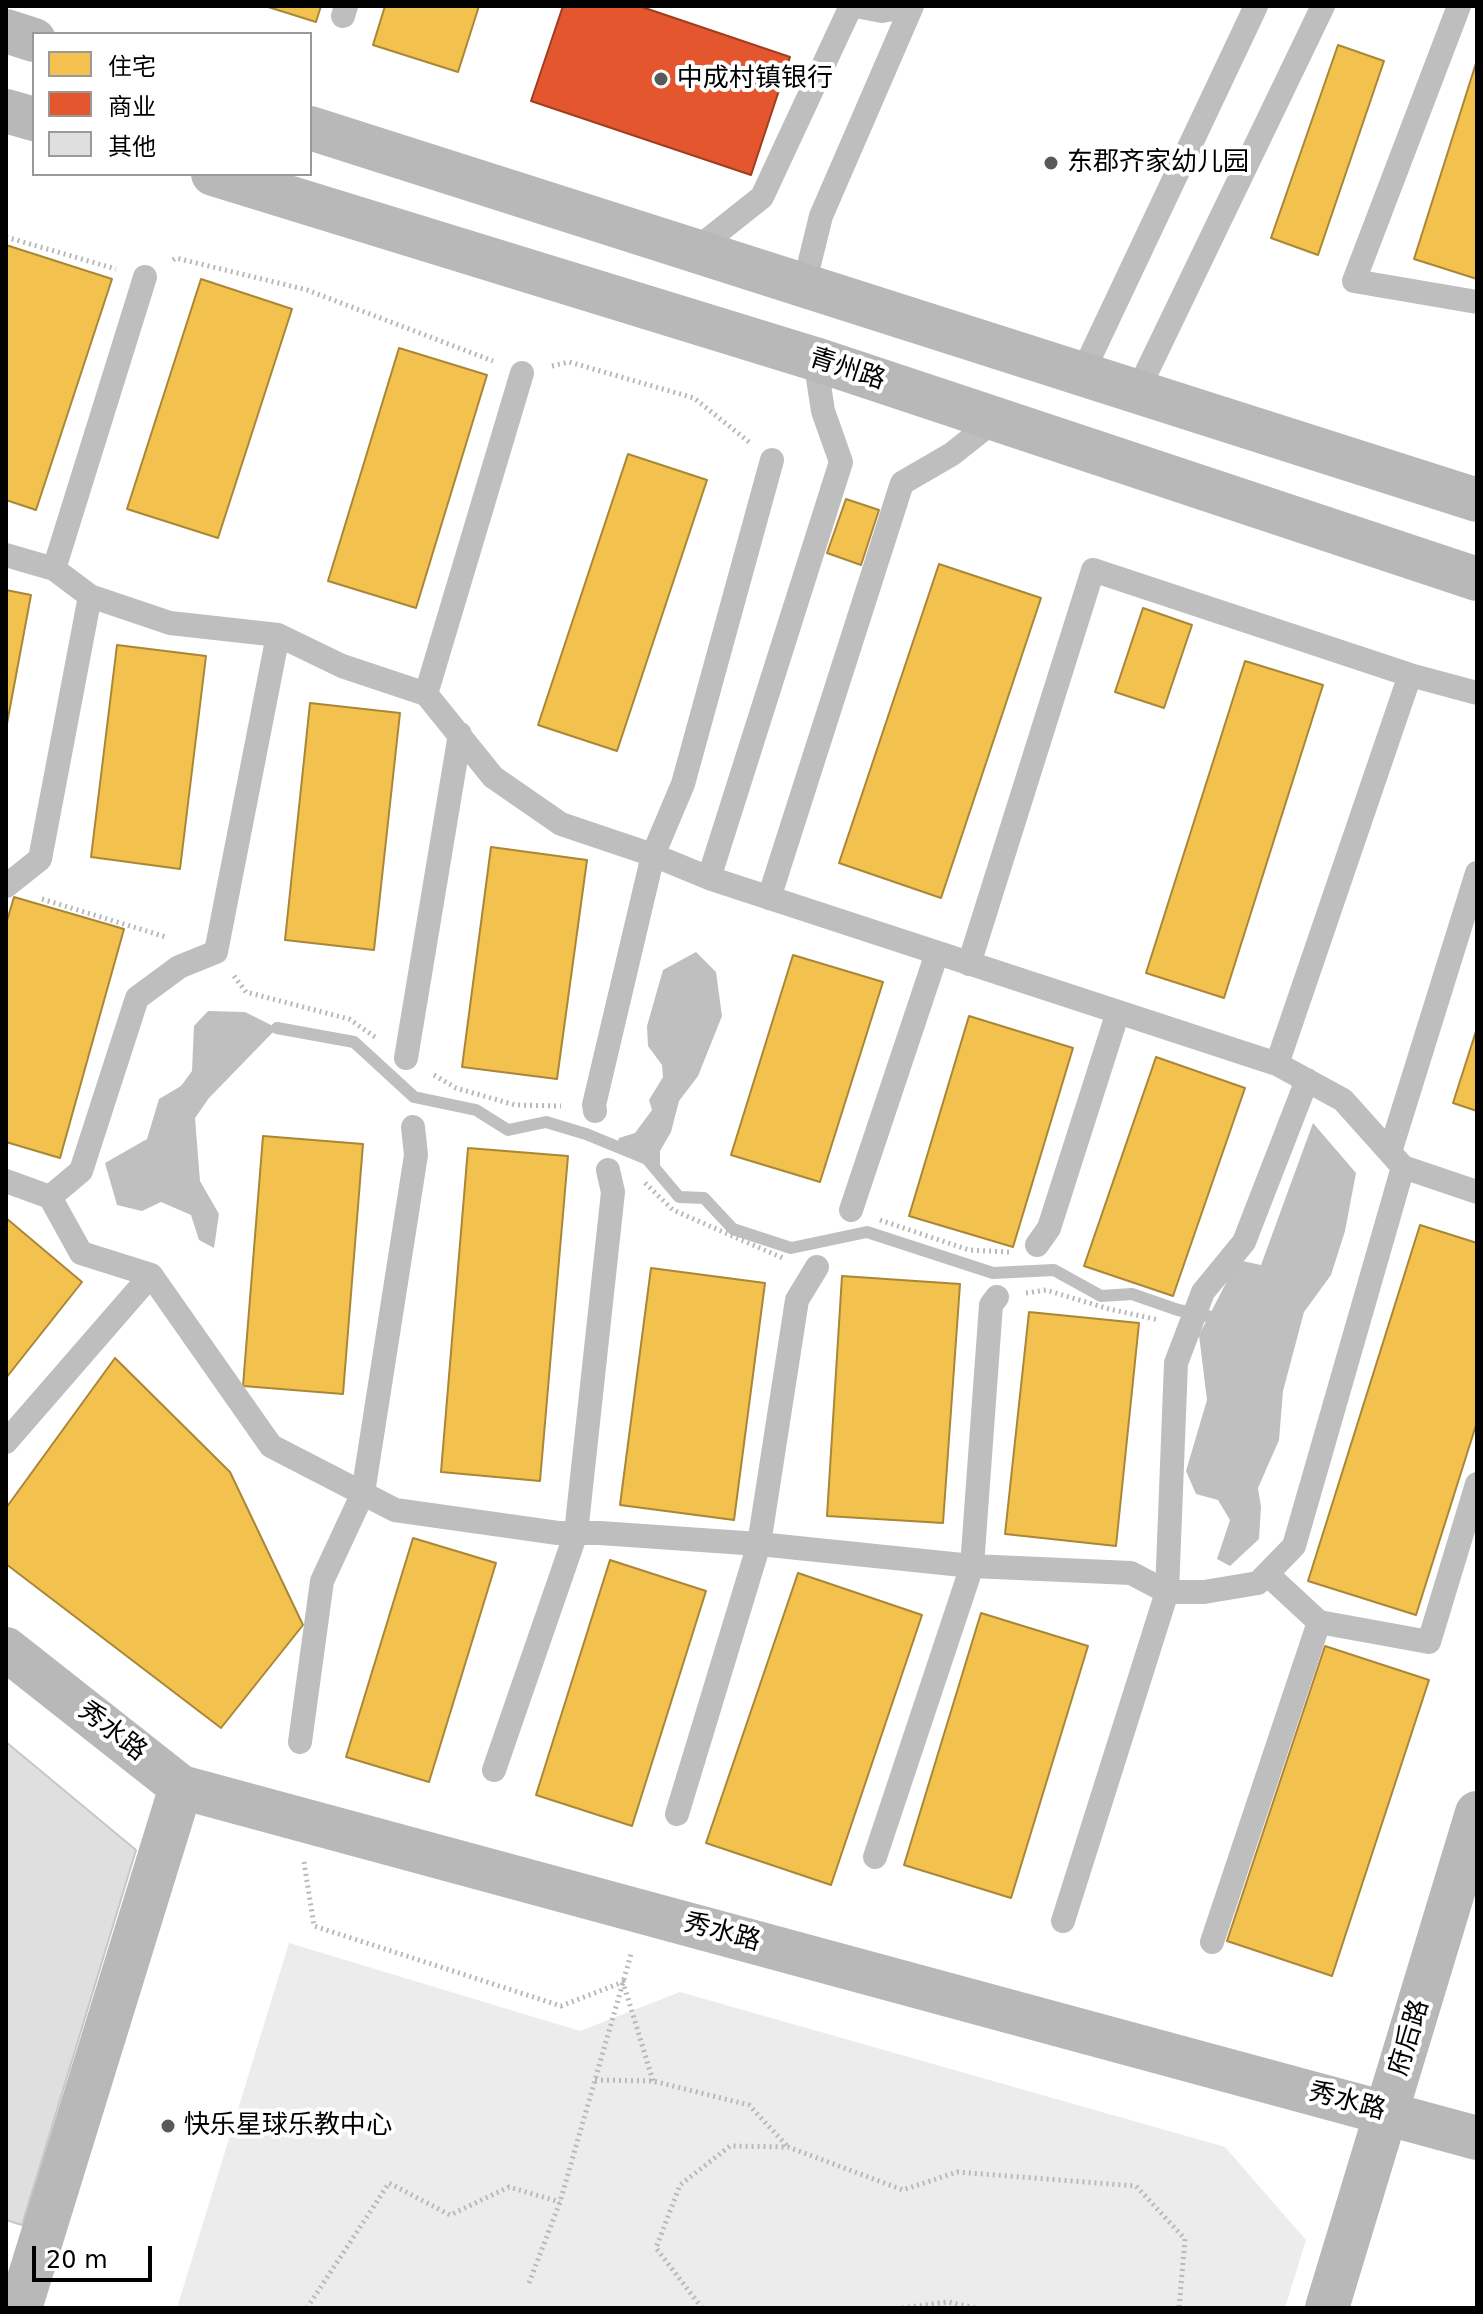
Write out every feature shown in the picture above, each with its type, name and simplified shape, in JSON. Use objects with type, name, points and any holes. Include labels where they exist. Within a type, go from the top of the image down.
[{"type":"street","points":[[6,31],[32,39]]},
{"type":"street","points":[[6,111],[32,118]]},
{"type":"street","points":[[312,129],[1477,500]]},
{"type":"street","name":"青州路","points":[[220,176],[815,359],[1477,579]]},
{"type":"street","name":"秀水路","points":[[6,1649],[181,1787],[1477,2138]]},
{"type":"street","points":[[20,2308],[181,1787]]},
{"type":"street","name":"府后路","points":[[1327,2308],[1477,1813]]},
{"type":"lane","points":[[694,251],[762,197],[854,6],[882,11],[911,6]]},
{"type":"lane","points":[[804,285],[821,216],[911,6]]},
{"type":"lane","points":[[1082,374],[1256,6]]},
{"type":"lane","points":[[1137,392],[1323,6]]},
{"type":"lane","points":[[1459,6],[1354,281],[1477,302]]},
{"type":"lane","points":[[54,569],[145,277]]},
{"type":"lane","points":[[709,878],[841,462],[823,411],[815,359]]},
{"type":"lane","points":[[426,694],[522,373]]},
{"type":"lane","points":[[769,898],[902,483],[952,454],[996,419]]},
{"type":"lane","points":[[595,1111],[653,855],[683,784],[772,460]]},
{"type":"lane","points":[[6,555],[54,569],[90,596],[170,623],[278,635],[342,666],[426,694],[493,777],[561,824],[653,855],[709,878],[1277,1064],[1343,1100],[1396,1160],[1477,1192]]},
{"type":"lane","points":[[969,964],[1093,570],[1410,675],[1477,693]]},
{"type":"lane","points":[[6,886],[40,859],[90,596]]},
{"type":"lane","points":[[50,1197],[81,1171],[137,998],[179,967],[216,952],[278,635]]},
{"type":"lane","points":[[1277,1064],[1410,675]]},
{"type":"lane","points":[[406,1058],[460,734]]},
{"type":"lane","points":[[6,1181],[50,1197],[81,1253],[151,1275],[271,1446],[395,1510],[558,1533],[759,1544],[972,1566],[1131,1573],[1167,1592],[1204,1592],[1258,1583],[1294,1546],[1396,1160],[1477,873]]},
{"type":"lane","points":[[851,1210],[937,953]]},
{"type":"lane","points":[[1037,1245],[1049,1228],[1118,1012]]},
{"type":"lane","points":[[1063,1921],[1167,1592],[1176,1363],[1203,1292],[1244,1242],[1307,1080]]},
{"type":"lane","points":[[300,1742],[322,1581],[363,1493],[416,1155],[413,1127]]},
{"type":"lane","points":[[494,1770],[576,1533],[613,1192],[608,1170]]},
{"type":"lane","points":[[677,1814],[759,1544],[797,1300],[817,1267]]},
{"type":"lane","points":[[6,1442],[151,1275]]},
{"type":"lane","points":[[875,1857],[972,1566],[991,1305],[997,1297]]},
{"type":"lane","points":[[1267,1574],[1319,1622],[1429,1642],[1477,1484]]},
{"type":"lane","points":[[1212,1942],[1319,1622]]},
{"type":"path","points":[[6,237],[145,277],[176,258],[307,290],[522,373],[569,362],[694,398],[772,460]]},
{"type":"path","points":[[36,897],[216,952],[246,992],[349,1019],[456,1088],[515,1105],[552,1104],[595,1111]]},
{"type":"path","points":[[608,1170],[639,1178],[673,1210],[776,1257],[817,1267]]},
{"type":"path","points":[[851,1210],[969,1250],[1002,1254],[1037,1245]]},
{"type":"path","points":[[997,1297],[1046,1290],[1164,1321],[1185,1339]]},
{"type":"path","points":[[297,1818],[314,1926],[561,2006],[623,1982]]},
{"type":"path","points":[[529,2283],[560,2202],[643,1912]]},
{"type":"path","points":[[623,1982],[653,2081]]},
{"type":"path","points":[[595,2080],[653,2081],[749,2105],[788,2147]]},
{"type":"path","points":[[702,2308],[656,2248],[680,2185],[730,2146],[788,2147],[903,2190],[957,2172],[1136,2186],[1185,2239],[1179,2308]]},
{"type":"path","points":[[307,2308],[389,2183],[450,2215],[509,2187],[560,2202]]},
{"type":"path","points":[[902,2308],[948,2302],[976,2308]]},
{"type":"shaded area","points":[[696,952],[716,972],[722,1016],[698,1076],[679,1101],[671,1132],[660,1151],[660,1174],[647,1159],[616,1147],[619,1138],[635,1133],[652,1110],[649,1100],[663,1077],[662,1065],[648,1046],[647,1026],[663,970]]},
{"type":"shaded area","points":[[208,1011],[245,1012],[277,1028],[209,1098],[195,1118],[200,1181],[219,1214],[214,1248],[199,1240],[191,1215],[161,1202],[142,1211],[117,1205],[105,1163],[147,1139],[159,1099],[181,1086],[192,1071],[194,1026]]},
{"type":"shaded area","points":[[1313,1123],[1356,1173],[1345,1231],[1331,1275],[1304,1312],[1283,1391],[1279,1440],[1258,1488],[1261,1507],[1259,1539],[1230,1566],[1217,1559],[1230,1520],[1218,1500],[1196,1494],[1186,1471],[1207,1400],[1199,1335],[1238,1260],[1261,1265]]},
{"type":"shaded area","points":[[289,1943],[580,2031],[680,1992],[1225,2147],[1306,2240],[1285,2308],[177,2308]]},
{"type":"building: 住宅","points":[[265,6],[321,6],[316,22]]},
{"type":"building: 住宅","points":[[385,6],[479,6],[458,72],[373,45]]},
{"type":"building: 住宅","points":[[1338,45],[1384,61],[1318,255],[1271,238]]},
{"type":"building: 住宅","points":[[1477,60],[1477,279],[1414,259]]},
{"type":"building: 住宅","points":[[6,245],[112,279],[36,510],[6,500]]},
{"type":"building: 住宅","points":[[201,279],[292,309],[218,538],[127,509]]},
{"type":"building: 住宅","points":[[399,348],[487,375],[416,608],[328,581]]},
{"type":"building: 住宅","points":[[628,454],[707,480],[617,751],[538,725]]},
{"type":"building: 住宅","points":[[846,499],[879,510],[861,565],[827,553]]},
{"type":"building: 住宅","points":[[939,564],[1041,598],[941,898],[839,863]]},
{"type":"building: 住宅","points":[[6,590],[31,595],[6,729]]},
{"type":"building: 住宅","points":[[1143,608],[1192,625],[1164,708],[1115,692]]},
{"type":"building: 住宅","points":[[117,645],[206,656],[180,869],[91,857]]},
{"type":"building: 住宅","points":[[1245,661],[1323,685],[1224,998],[1146,973]]},
{"type":"building: 住宅","points":[[310,703],[400,713],[374,950],[285,940]]},
{"type":"building: 住宅","points":[[491,847],[587,860],[557,1079],[462,1067]]},
{"type":"building: 住宅","points":[[14,897],[124,929],[60,1158],[6,1142],[6,924]]},
{"type":"building: 住宅","points":[[793,955],[883,982],[820,1182],[731,1155]]},
{"type":"building: 住宅","points":[[969,1016],[1073,1048],[1013,1247],[909,1216]]},
{"type":"building: 住宅","points":[[1477,1028],[1477,1111],[1453,1103]]},
{"type":"building: 住宅","points":[[1156,1057],[1245,1088],[1173,1296],[1084,1266]]},
{"type":"building: 住宅","points":[[263,1136],[363,1144],[343,1394],[243,1386]]},
{"type":"building: 住宅","points":[[468,1148],[568,1156],[540,1481],[441,1472]]},
{"type":"building: 住宅","points":[[6,1218],[82,1282],[6,1378]]},
{"type":"building: 住宅","points":[[1420,1225],[1477,1243],[1477,1422],[1416,1615],[1308,1581]]},
{"type":"building: 住宅","points":[[651,1268],[765,1283],[734,1520],[620,1505]]},
{"type":"building: 住宅","points":[[842,1276],[960,1284],[943,1523],[827,1516]]},
{"type":"building: 住宅","points":[[1029,1312],[1139,1323],[1116,1546],[1005,1534]]},
{"type":"building: 住宅","points":[[115,1358],[230,1472],[303,1625],[221,1728],[6,1564],[6,1508]]},
{"type":"building: 住宅","points":[[413,1538],[496,1563],[429,1782],[346,1757]]},
{"type":"building: 住宅","points":[[610,1560],[706,1591],[632,1826],[536,1795]]},
{"type":"building: 住宅","points":[[798,1573],[922,1615],[831,1885],[706,1843]]},
{"type":"building: 住宅","points":[[981,1613],[1088,1646],[1011,1898],[904,1865]]},
{"type":"building: 住宅","points":[[1325,1646],[1429,1680],[1332,1976],[1227,1941]]},
{"type":"building: 商业","name":"中成村镇银行","points":[[563,6],[639,6],[790,57],[751,175],[531,101]]},
{"type":"building: 其他","points":[[6,1742],[136,1850],[22,2225],[6,2220]]},
{"type":"waterway","points":[[277,1028],[354,1042],[414,1097],[476,1110],[508,1130],[546,1122],[586,1134],[647,1159],[679,1197],[704,1198],[733,1229],[791,1248],[867,1232],[993,1273],[1054,1270],[1101,1296],[1132,1294],[1178,1310],[1208,1316]]},
{"type":"place","name":"中成村镇银行","points":[[661,79]]},
{"type":"place","name":"东郡齐家幼儿园","points":[[1051,163]]},
{"type":"place","name":"快乐星球乐教中心","points":[[168,2126]]}]
